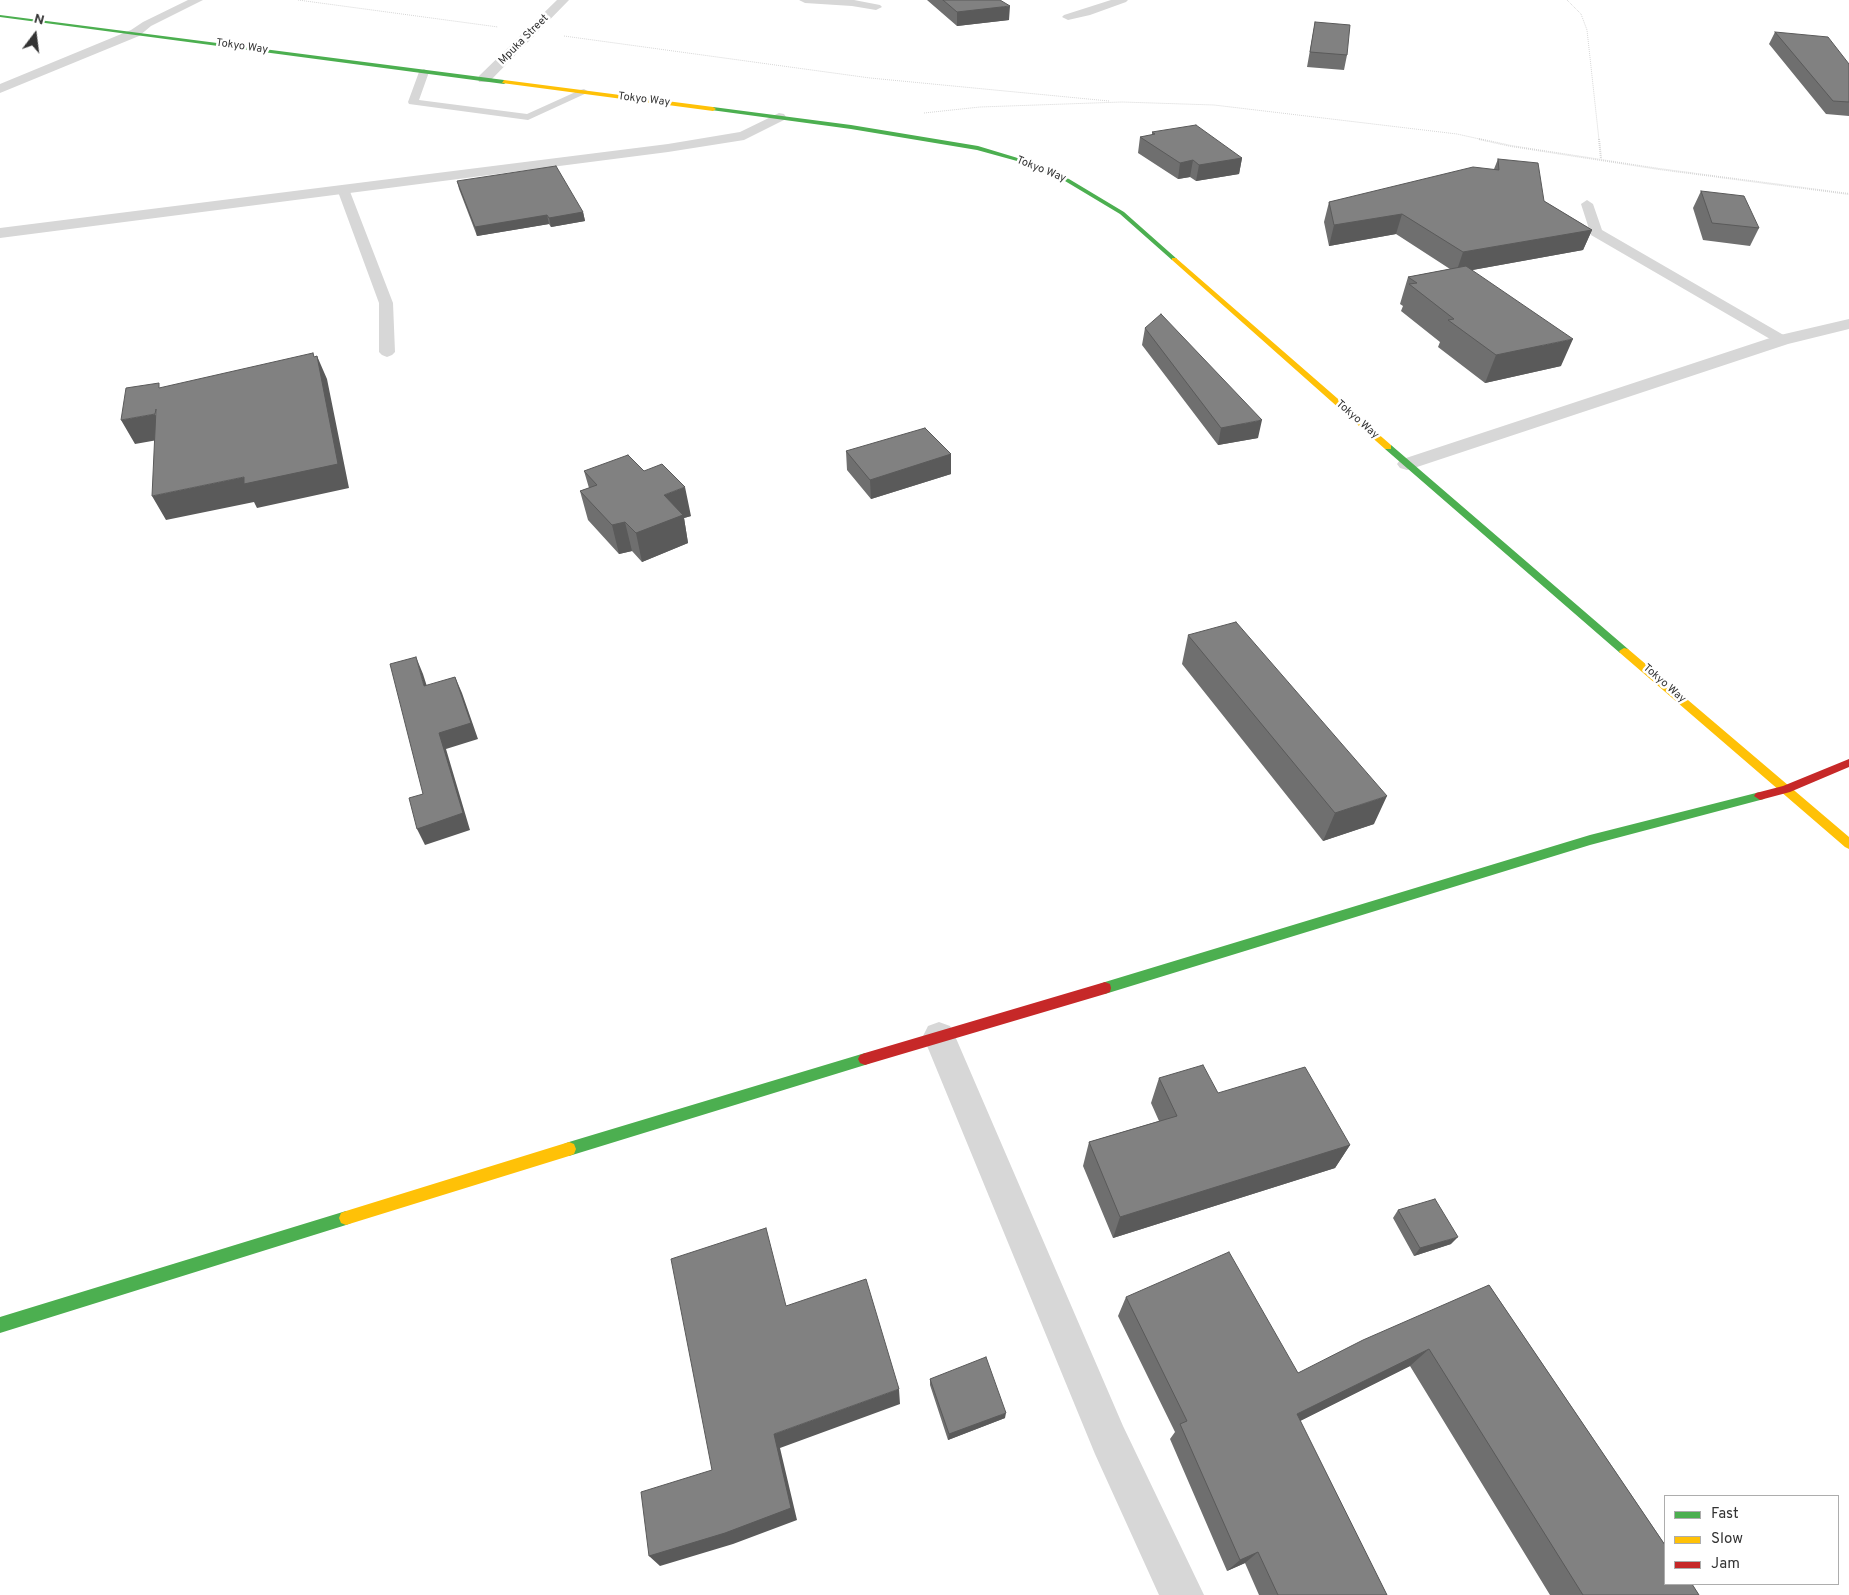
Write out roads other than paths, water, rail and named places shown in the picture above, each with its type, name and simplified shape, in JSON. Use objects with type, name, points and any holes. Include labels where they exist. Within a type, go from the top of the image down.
[{"type":"street","points":[[0,89],[135,33],[148,24],[197,0]]},
{"type":"street","name":"Mpuka Street","points":[[484,79],[563,0]]},
{"type":"street","points":[[805,0],[852,3],[876,7]]},
{"type":"street","points":[[1068,17],[1086,13],[1122,0]]},
{"type":"street","name":"Tokyo Way","points":[[0,16],[851,127],[978,148],[1019,160],[1067,180],[1122,214],[1407,464],[1849,844]]},
{"type":"street","points":[[0,233],[730,139],[754,132],[779,117]]},
{"type":"street","points":[[1407,464],[1782,340],[1849,324]]},
{"type":"street","points":[[0,1325],[939,1036],[1137,979],[1590,840],[1786,789],[1849,763]]},
{"type":"street","points":[[939,1036],[1109,1440],[1182,1595]]},
{"type":"lane","points":[[424,72],[413,102],[528,117],[584,92]]},
{"type":"lane","points":[[343,189],[386,303],[387,352]]},
{"type":"lane","points":[[1587,204],[1596,232],[1782,340]]}]
